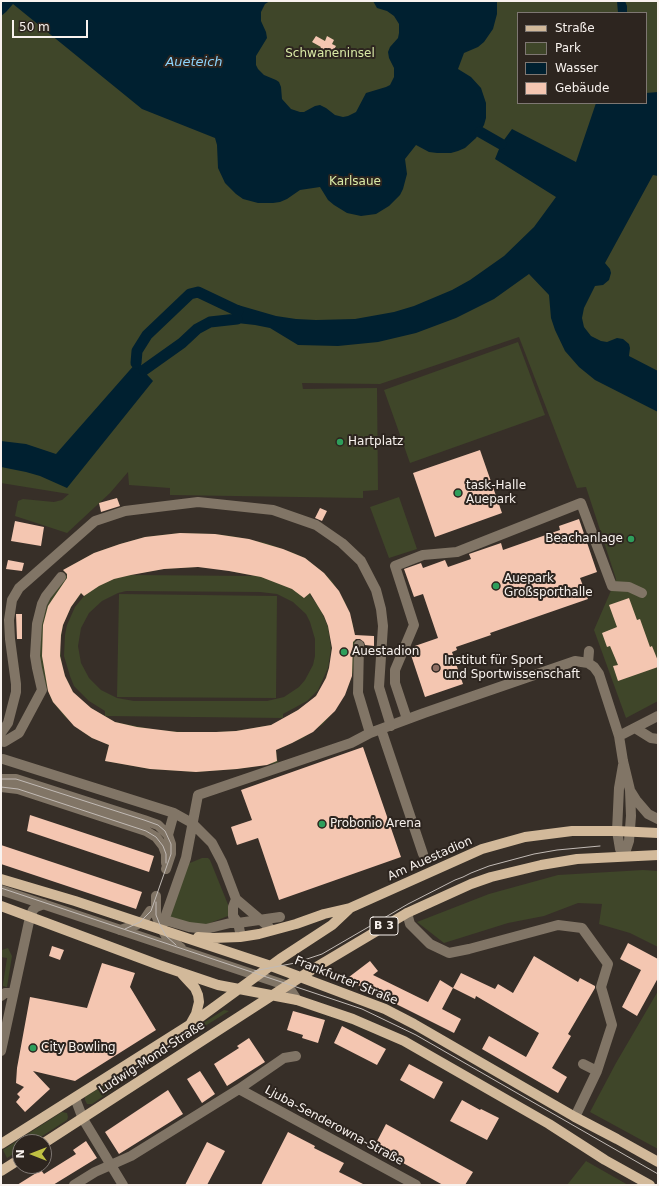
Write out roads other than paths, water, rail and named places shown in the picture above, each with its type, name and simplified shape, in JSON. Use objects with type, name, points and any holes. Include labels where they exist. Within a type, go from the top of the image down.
[{"type":"main road","name":"Am Auestadion","points":[[240,988],[332,925],[350,908],[482,850],[525,837],[572,831],[630,831],[658,833]]},
{"type":"main road","name":"B 3","points":[[274,995],[343,951],[407,913],[471,884],[492,877],[541,865],[577,859],[658,855]]},
{"type":"main road","name":"Frankfurter Straße","points":[[1,879],[140,922],[163,925],[181,936],[271,966],[353,996],[396,1015],[575,1117],[658,1162]]},
{"type":"main road","points":[[1,906],[179,972],[218,984],[297,1000],[353,1019],[404,1041],[549,1124],[646,1184]]},
{"type":"main road","points":[[181,936],[212,938],[246,936],[296,924],[324,914],[350,908]]},
{"type":"main road","name":"Ludwig-Mond-Straße","points":[[179,972],[195,988],[198,996],[199,1002],[196,1014],[191,1024]]},
{"type":"main road","name":"Ludwig-Mond-Straße","points":[[1,1144],[191,1024],[240,988]]},
{"type":"main road","name":"Ludwig-Mond-Straße","points":[[52,1139],[274,995]]},
{"type":"main road","points":[[1,1171],[12,1164]]},
{"type":"street","points":[[269,927],[236,899],[222,862],[212,843],[192,823],[174,813],[3,761],[5,753],[2,736],[8,723],[16,692],[9,620],[12,600],[19,588],[94,521],[125,510],[198,502],[273,510],[316,525],[342,543],[361,561],[376,590],[381,609],[383,626],[379,687],[386,727],[423,854]]},
{"type":"street","points":[[407,719],[394,683],[394,670],[414,625],[395,566],[423,555],[457,552],[581,503],[612,586],[629,587],[642,593]]},
{"type":"street","points":[[2,736],[19,733],[42,690],[35,656],[36,624],[46,596],[61,577]]},
{"type":"street","points":[[359,646],[358,693],[370,733]]},
{"type":"street","points":[[588,663],[589,651]]},
{"type":"street","points":[[163,925],[186,858],[198,795],[351,743],[370,733],[407,719],[574,661],[588,663],[594,666],[599,674],[619,736],[623,762],[630,790],[632,816],[629,841],[624,856]]},
{"type":"street","points":[[619,736],[658,716]]},
{"type":"street","points":[[635,728],[651,738],[658,739]]},
{"type":"street","points":[[623,762],[619,788],[616,831],[620,849],[624,856]]},
{"type":"street","points":[[1,779],[16,779],[144,820],[158,825],[168,835]]},
{"type":"street","points":[[1,787],[18,789],[146,831],[156,837],[163,846],[166,854],[166,869],[171,854],[168,835],[174,813]]},
{"type":"street","points":[[630,790],[648,814],[658,819]]},
{"type":"street","points":[[1,890],[288,986],[297,1000]]},
{"type":"street","points":[[156,896],[156,915],[163,925],[166,936],[185,952]]},
{"type":"street","points":[[236,899],[233,907],[233,916],[239,927]]},
{"type":"street","points":[[1,1051],[30,917],[33,912],[38,909],[49,906]]},
{"type":"street","points":[[120,930],[131,927],[140,922],[150,911]]},
{"type":"street","points":[[407,913],[410,924],[430,944],[450,953],[558,925],[582,928],[608,964],[601,987],[612,1025],[596,1071],[575,1117]]},
{"type":"street","name":"Frankfurter Straße","points":[[163,925],[206,929],[225,924],[239,927],[260,919],[280,917]]},
{"type":"street","points":[[1,996],[5,993],[13,992]]},
{"type":"street","name":"Ljuba-Senderowna-Straße","points":[[74,1185],[95,1172],[131,1156],[239,1089],[284,1058],[296,1056]]},
{"type":"street","points":[[583,1064],[596,1071]]},
{"type":"street","name":"Ljuba-Senderowna-Straße","points":[[239,1089],[416,1185]]},
{"type":"street","points":[[75,1098],[83,1119],[123,1185]]},
{"type":"water","name":"Aueteich","points":[[1,1],[270,1],[265,4],[261,12],[261,21],[267,38],[256,56],[256,65],[258,69],[264,75],[279,82],[282,99],[291,109],[304,112],[320,105],[335,115],[343,117],[356,112],[366,93],[390,85],[394,77],[394,68],[388,52],[390,47],[398,38],[399,24],[394,16],[387,11],[377,8],[373,1],[497,1],[497,14],[493,29],[484,42],[478,47],[464,53],[458,69],[471,77],[481,88],[486,103],[486,118],[484,125],[476,138],[465,148],[458,151],[451,153],[429,152],[416,145],[405,159],[407,174],[400,195],[389,206],[376,214],[361,216],[347,213],[328,200],[320,187],[300,190],[280,202],[258,203],[243,199],[225,183],[218,168],[217,145],[215,138],[142,109],[13,4],[1,16]]},
{"type":"water","points":[[617,1],[625,1],[627,12],[618,12]]},
{"type":"water","points":[[658,92],[658,176],[653,175],[605,263],[610,269],[611,273],[609,280],[603,285],[595,286],[584,308],[582,318],[584,327],[591,336],[607,342],[617,338],[623,339],[629,344],[629,356],[658,371],[658,412],[595,380],[579,367],[565,351],[555,330],[551,318],[549,295],[529,274],[494,299],[456,318],[416,333],[378,342],[338,346],[298,345],[270,328],[237,323],[238,305],[276,316],[316,320],[355,319],[394,312],[414,306],[452,290],[470,280],[504,256],[534,227],[556,197],[495,159],[501,144],[512,129],[576,162],[596,104],[647,104],[647,93]]},
{"type":"water","points":[[136,363],[153,381],[67,488],[40,476],[1,467],[1,441],[26,444],[56,454]]},
{"type":"waterway","points":[[480,132],[501,144]]},
{"type":"waterway","points":[[136,363],[137,351],[147,335],[190,294],[198,292],[238,311]]},
{"type":"waterway","points":[[144,370],[182,343],[197,329],[210,322],[237,319]]},
{"type":"tram line","points":[[1,779],[16,779],[144,820],[158,825],[165,831],[171,844],[171,854],[151,911],[140,922],[125,929]]},
{"type":"tram line","points":[[1,787],[18,789],[146,831],[156,837],[163,846],[166,854],[166,863]]},
{"type":"tram line","points":[[254,971],[295,963],[322,954],[408,904],[455,880],[489,866],[534,854],[557,850],[600,846]]},
{"type":"tram line","points":[[1,888],[362,1009],[416,1035],[658,1174]]},
{"type":"tram line","points":[[156,902],[156,915],[160,925],[166,936],[176,945]]},
{"type":"place","name":"Hartplatz","points":[[340,442]]},
{"type":"place","name":"task-Halle Auepark","points":[[458,493]]},
{"type":"place","name":"Beachanlage","points":[[631,539]]},
{"type":"place","name":"Auepark Großsporthalle","points":[[496,586]]},
{"type":"place","name":"Auestadion","points":[[344,652]]},
{"type":"place","name":"Institut für Sport und Sportwissenschaft","points":[[436,668]]},
{"type":"place","name":"Probonio Arena","points":[[322,824]]},
{"type":"place","name":"City Bowling","points":[[33,1048]]},
{"type":"park label","name":"Schwaneninsel","points":[[330,54]]},
{"type":"park label","name":"Karlsaue","points":[[355,182]]}]
